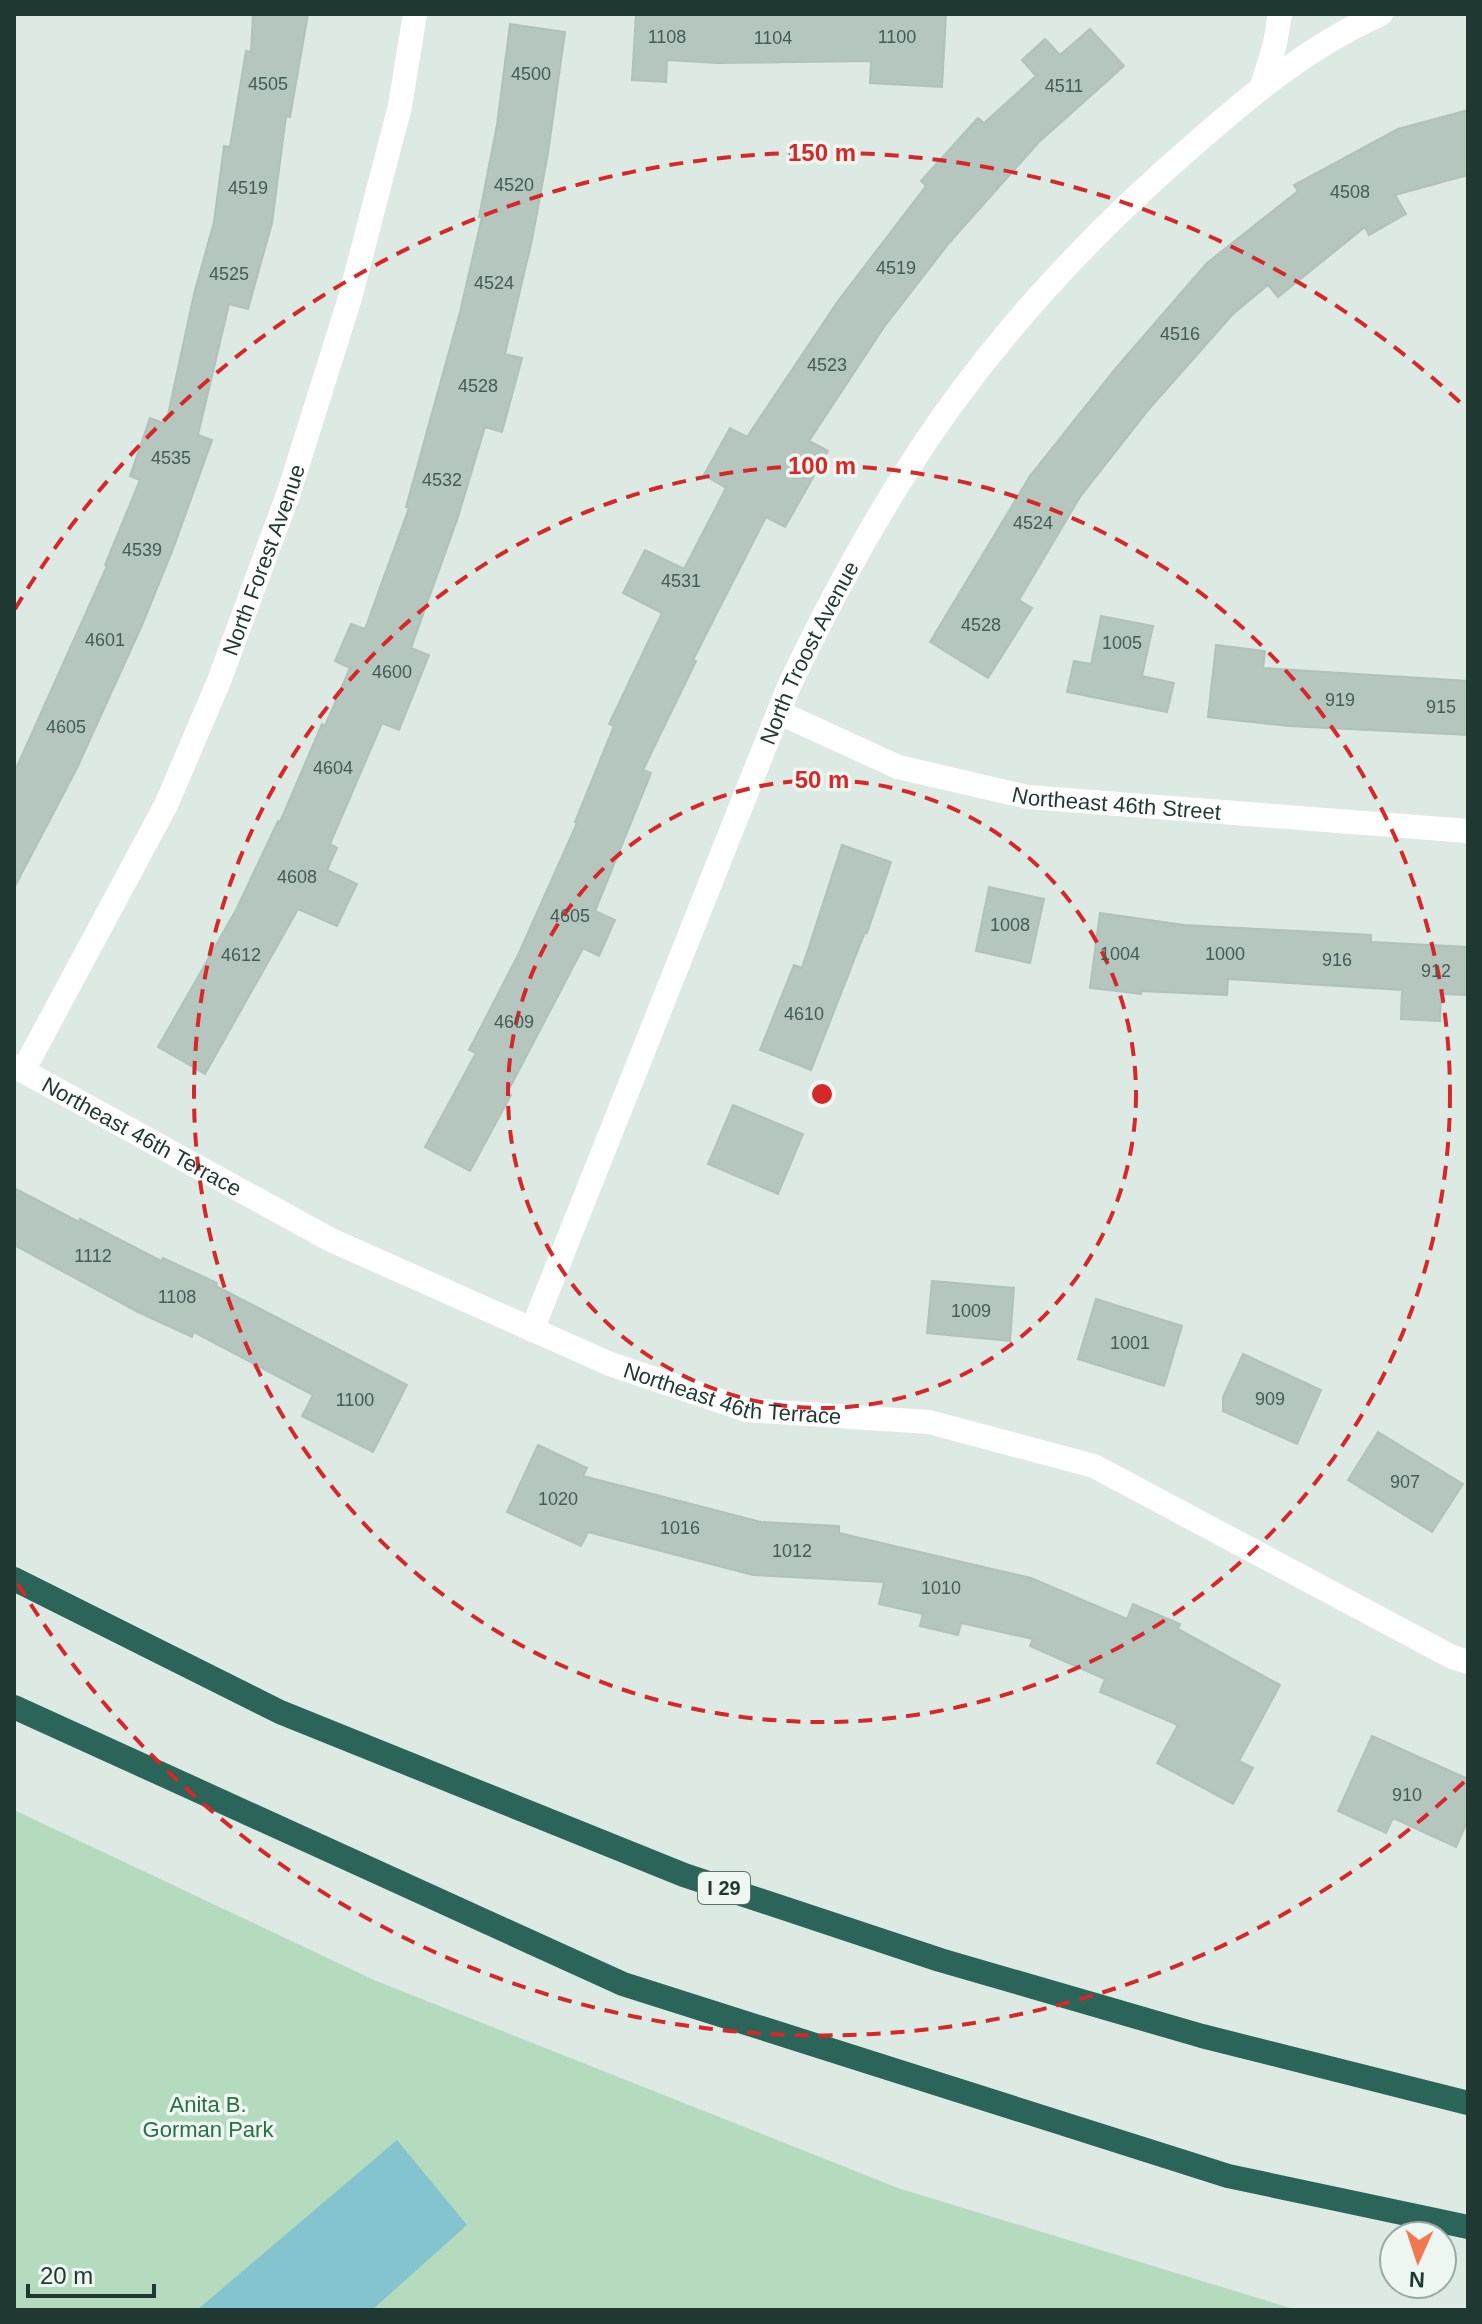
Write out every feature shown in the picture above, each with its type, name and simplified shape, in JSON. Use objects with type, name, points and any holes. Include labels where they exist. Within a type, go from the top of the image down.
[{"type":"highway","name":"I 29","points":[[14,1579],[280,1712],[684,1875],[940,1960],[1173,2028],[1468,2103]]},
{"type":"highway","points":[[14,1707],[623,1984],[1228,2176],[1468,2227]]},
{"type":"street","name":"North Forest Avenue","points":[[18,1068],[166,805],[219,681],[284,507],[350,298],[400,106],[415,14]]},
{"type":"street","points":[[1262,86],[1275,44],[1280,14]]},
{"type":"street","name":"North Troost Avenue","points":[[532,1330],[789,686],[830,601],[899,482],[962,392],[1049,285],[1144,187],[1262,86],[1294,63],[1381,14]]},
{"type":"street","name":"Northeast 46th Street","points":[[780,713],[898,767],[1028,797],[1468,831]]},
{"type":"street","name":"Northeast 46th Terrace","points":[[18,1068],[331,1240],[610,1364],[747,1410],[929,1422],[1094,1466],[1452,1657],[1468,1662]]},
{"type":"green space","name":"Anita B. Gorman Park","points":[[14,1810],[374,1980],[898,2188],[1297,2310],[14,2310]]},
{"type":"water","points":[[397,2140],[467,2225],[372,2310],[197,2310]]},
{"type":"building","points":[[253,14],[308,14],[290,117],[286,116],[272,223],[248,309],[229,304],[198,435],[212,440],[173,549],[77,768],[14,888],[14,773],[107,566],[140,480],[130,476],[150,418],[166,424],[194,294],[214,222],[224,146],[230,147],[246,51],[251,52]]},
{"type":"building","points":[[636,14],[946,14],[942,87],[870,83],[871,61],[718,63],[667,60],[666,82],[632,80]]},
{"type":"building","points":[[510,24],[565,32],[532,240],[505,354],[522,358],[502,432],[485,427],[458,517],[411,648],[429,655],[399,730],[382,723],[330,844],[337,848],[327,870],[357,884],[337,926],[298,909],[205,1074],[158,1047],[236,910],[280,822],[322,724],[325,726],[350,668],[335,661],[351,624],[365,629],[409,508],[406,507],[460,312],[482,217],[479,217],[497,125]]},
{"type":"building","points":[[1090,29],[1124,66],[1039,142],[949,243],[884,327],[809,441],[828,451],[785,527],[766,517],[693,660],[696,661],[643,770],[651,773],[595,911],[615,920],[599,956],[583,948],[470,1171],[425,1147],[476,1053],[469,1050],[519,953],[577,823],[614,726],[609,724],[662,613],[623,593],[645,550],[684,569],[726,488],[704,475],[730,428],[747,437],[838,301],[926,186],[921,181],[978,118],[984,123],[1036,76],[1022,60],[1045,39],[1060,55]]},
{"type":"building","points":[[1468,110],[1468,175],[1395,195],[1406,214],[1369,235],[1365,227],[1278,297],[1268,285],[1233,314],[1149,409],[1080,497],[1019,600],[1032,608],[988,678],[930,642],[1030,476],[1116,368],[1207,263],[1298,191],[1294,185],[1398,129]]},
{"type":"building","points":[[1101,616],[1153,626],[1142,676],[1174,683],[1167,712],[1067,692],[1074,661],[1091,664]]},
{"type":"building","points":[[1216,645],[1265,651],[1263,668],[1468,681],[1468,735],[1288,726],[1208,717]]},
{"type":"building","points":[[842,845],[891,862],[867,933],[811,1070],[760,1050],[794,965],[802,968]]},
{"type":"building","points":[[989,887],[1044,899],[1030,963],[976,951]]},
{"type":"building","points":[[1100,913],[1184,925],[1371,935],[1371,942],[1468,947],[1468,995],[1441,994],[1440,1021],[1401,1019],[1402,990],[1228,979],[1227,995],[1141,991],[1141,994],[1090,988]]},
{"type":"building","points":[[733,1105],[803,1134],[778,1194],[708,1164]]},
{"type":"building","points":[[14,1188],[161,1261],[163,1258],[217,1283],[216,1286],[407,1385],[373,1452],[302,1416],[313,1395],[194,1332],[192,1337],[138,1312],[14,1245]]},
{"type":"building","points":[[932,1281],[1014,1288],[1010,1341],[927,1333]]},
{"type":"building","points":[[1096,1299],[1182,1326],[1164,1386],[1078,1359]]},
{"type":"building","points":[[1243,1354],[1321,1390],[1297,1444],[1223,1411],[1223,1397]]},
{"type":"building","points":[[1378,1432],[1463,1484],[1432,1532],[1348,1480]]},
{"type":"building","points":[[538,1445],[587,1468],[583,1476],[761,1522],[839,1526],[839,1533],[1031,1578],[1127,1619],[1133,1604],[1180,1624],[1178,1629],[1280,1685],[1239,1761],[1253,1768],[1233,1804],[1157,1763],[1178,1725],[1100,1692],[1105,1679],[1030,1646],[1033,1639],[961,1623],[958,1635],[920,1626],[923,1614],[879,1604],[884,1582],[753,1575],[588,1532],[581,1546],[507,1512]]},
{"type":"building","points":[[1372,1736],[1468,1779],[1468,1820],[1456,1847],[1393,1818],[1386,1833],[1338,1811]]}]
